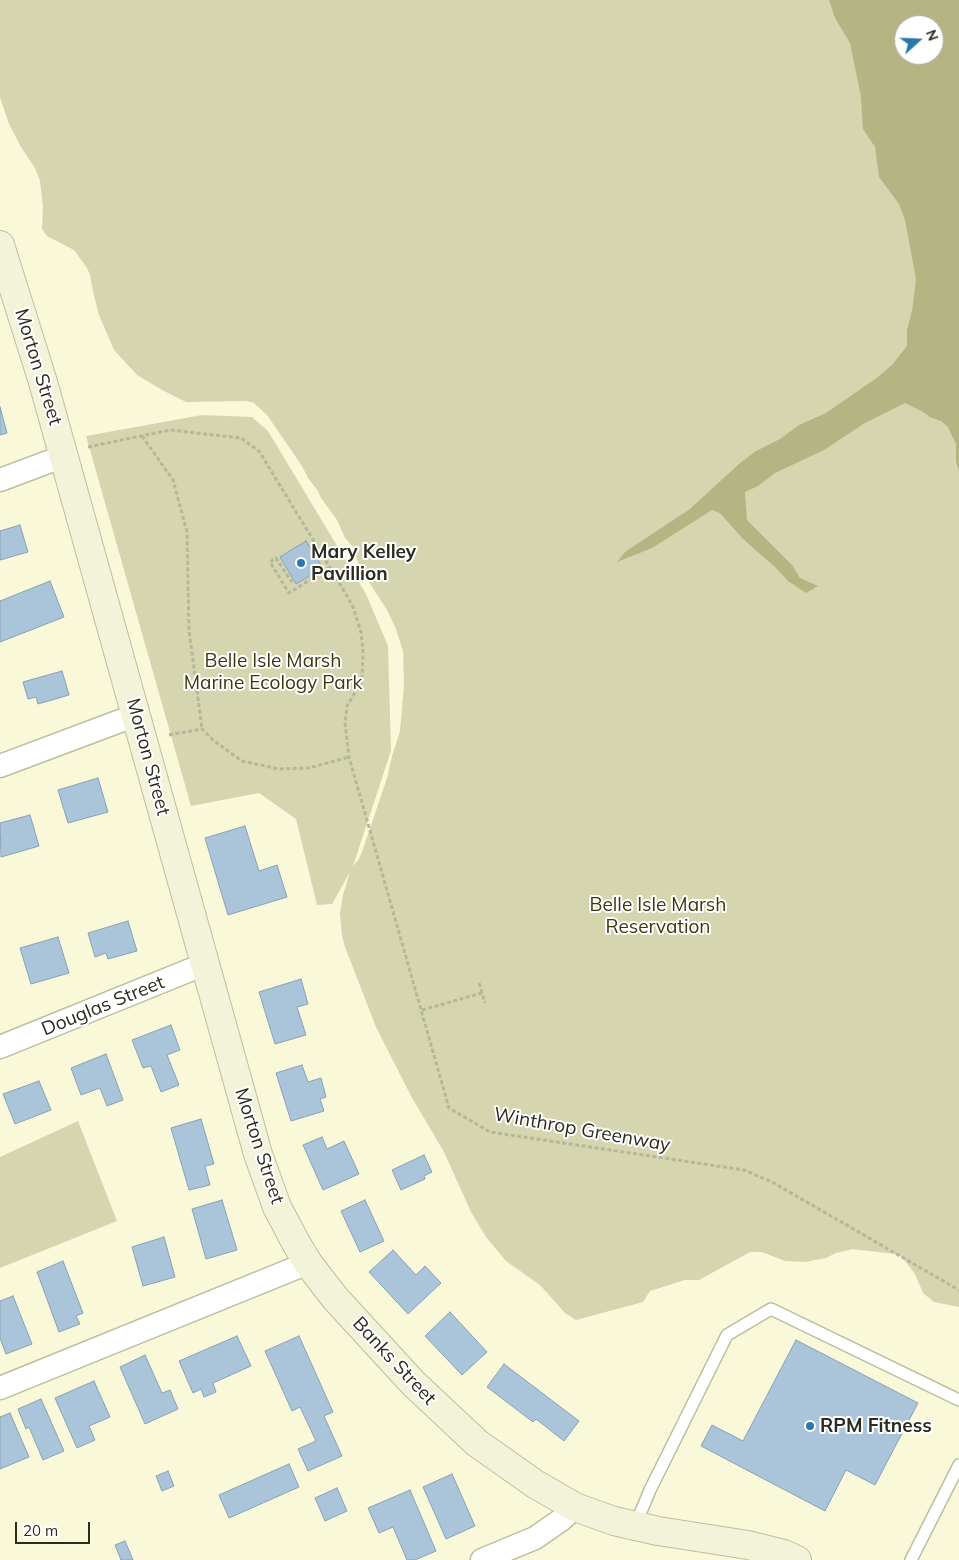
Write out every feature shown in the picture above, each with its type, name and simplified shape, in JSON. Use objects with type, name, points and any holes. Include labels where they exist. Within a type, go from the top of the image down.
[{"type":"street","name":"Morton Street","points":[[0,245],[35,353],[258,1154],[277,1207],[308,1263]]},
{"type":"street","points":[[0,480],[64,456]]},
{"type":"street","points":[[0,766],[140,727]]},
{"type":"street","name":"Douglas Street","points":[[0,1047],[206,964]]},
{"type":"street","points":[[0,1388],[308,1263]]},
{"type":"street","name":"Banks Street","points":[[308,1263],[336,1298],[437,1407],[492,1455],[535,1484],[575,1507],[600,1517],[635,1526],[748,1545],[784,1554],[797,1560]]},
{"type":"street","points":[[482,1560],[535,1538],[561,1520],[575,1507]]},
{"type":"lane","points":[[635,1526],[650,1490],[727,1335],[771,1309],[959,1400]]},
{"type":"lane","points":[[911,1560],[959,1466]]},
{"type":"path","name":"Winthrop Greenway","points":[[64,456],[86,448],[170,430],[241,438],[259,451],[330,567],[353,607],[361,632],[363,652],[362,682],[347,706],[345,723],[349,757],[449,1108],[490,1132],[744,1170],[772,1182],[959,1290]]},
{"type":"path","points":[[142,436],[173,480],[187,532],[189,630],[202,729],[213,740],[242,761],[278,769],[309,768],[349,757]]},
{"type":"path","points":[[294,580],[290,581],[276,558],[270,562],[289,593],[330,567]]},
{"type":"path","points":[[140,727],[202,729]]},
{"type":"path","points":[[479,983],[485,1003]]},
{"type":"path","points":[[422,1010],[482,993]]},
{"type":"green space","name":"Belle Isle Marsh Reservation","points":[[0,0],[959,0],[959,1307],[934,1302],[923,1293],[915,1274],[902,1257],[895,1254],[852,1249],[826,1258],[805,1262],[785,1261],[762,1252],[750,1252],[699,1280],[685,1280],[650,1291],[643,1302],[576,1320],[565,1313],[540,1285],[506,1261],[486,1237],[471,1212],[444,1152],[411,1096],[376,1027],[345,947],[340,913],[350,872],[332,904],[317,905],[296,819],[259,793],[191,806],[86,436],[202,415],[252,417],[268,431],[366,594],[388,646],[391,751],[353,866],[362,852],[387,778],[400,731],[404,685],[403,651],[396,629],[387,610],[360,568],[353,547],[345,538],[337,520],[267,415],[254,403],[247,401],[186,402],[137,375],[114,350],[99,315],[87,268],[74,250],[47,236],[42,229],[43,207],[40,181],[35,168],[9,124],[0,97]]},
{"type":"green space","points":[[78,1121],[117,1221],[0,1268],[0,1157]]},
{"type":"shaded area","points":[[829,0],[959,0],[959,472],[956,461],[956,444],[948,427],[941,421],[905,403],[865,423],[824,450],[775,473],[758,486],[745,492],[747,520],[792,565],[800,578],[818,586],[806,593],[788,581],[743,539],[720,513],[712,510],[652,548],[617,562],[625,552],[690,509],[740,463],[756,451],[780,439],[799,425],[826,413],[878,377],[892,365],[907,346],[907,330],[912,311],[916,279],[905,220],[899,204],[879,177],[875,147],[863,129],[861,97],[850,43],[835,18]]},
{"type":"building","points":[[0,407],[7,433],[0,435]]},
{"type":"building","points":[[20,525],[28,552],[0,560],[0,531]]},
{"type":"building","name":"Mary Kelley Pavillion","points":[[306,541],[323,568],[296,584],[280,557]]},
{"type":"building","points":[[50,581],[64,617],[0,642],[0,601]]},
{"type":"building","points":[[62,671],[69,695],[38,704],[36,697],[28,699],[23,682]]},
{"type":"building","points":[[98,778],[108,812],[68,823],[58,790]]},
{"type":"building","points":[[30,815],[39,846],[1,857],[0,823]]},
{"type":"building","points":[[245,826],[259,871],[277,865],[287,897],[228,915],[205,838]]},
{"type":"building","points":[[128,921],[137,951],[108,959],[106,953],[95,957],[88,933]]},
{"type":"building","points":[[58,937],[69,973],[31,984],[20,948]]},
{"type":"building","points":[[301,979],[308,1004],[297,1007],[306,1035],[275,1044],[259,992]]},
{"type":"building","points":[[171,1025],[180,1050],[167,1055],[179,1085],[161,1092],[151,1066],[143,1068],[132,1040]]},
{"type":"building","points":[[106,1054],[123,1100],[107,1106],[100,1088],[81,1095],[71,1068]]},
{"type":"building","points":[[302,1065],[308,1082],[321,1078],[326,1097],[320,1099],[324,1111],[291,1121],[276,1073]]},
{"type":"building","points":[[39,1081],[51,1110],[15,1124],[3,1094]]},
{"type":"building","points":[[201,1119],[214,1164],[205,1166],[210,1185],[189,1190],[171,1128]]},
{"type":"building","points":[[322,1137],[327,1149],[344,1141],[359,1174],[323,1190],[303,1145]]},
{"type":"building","points":[[424,1155],[432,1172],[424,1176],[425,1179],[401,1190],[392,1170]]},
{"type":"building","points":[[222,1200],[237,1250],[206,1259],[192,1209]]},
{"type":"building","points":[[365,1200],[384,1241],[360,1252],[341,1211]]},
{"type":"building","points":[[164,1237],[175,1277],[143,1286],[132,1247]]},
{"type":"building","points":[[393,1250],[416,1275],[425,1266],[441,1283],[408,1314],[369,1272]]},
{"type":"building","points":[[63,1261],[83,1313],[76,1316],[80,1324],[59,1332],[37,1272]]},
{"type":"building","points":[[13,1296],[32,1344],[6,1354],[0,1338],[0,1301]]},
{"type":"building","points":[[450,1312],[487,1352],[462,1375],[425,1336]]},
{"type":"building","points":[[237,1336],[251,1366],[213,1383],[216,1392],[204,1397],[201,1389],[193,1393],[179,1361]]},
{"type":"building","points":[[299,1336],[333,1412],[324,1416],[342,1456],[308,1471],[298,1449],[316,1441],[300,1407],[292,1411],[265,1351]]},
{"type":"building","points":[[796,1340],[918,1403],[875,1485],[846,1470],[825,1511],[701,1446],[712,1425],[743,1441]]},
{"type":"building","points":[[145,1355],[162,1393],[170,1390],[178,1409],[145,1424],[120,1367]]},
{"type":"building","points":[[504,1364],[579,1421],[564,1441],[536,1419],[533,1422],[487,1387]]},
{"type":"building","points":[[94,1381],[110,1417],[89,1426],[95,1440],[77,1448],[55,1398]]},
{"type":"building","points":[[41,1399],[64,1451],[43,1460],[29,1427],[26,1429],[18,1409]]},
{"type":"building","points":[[10,1413],[29,1457],[0,1469],[0,1417]]},
{"type":"building","points":[[289,1464],[299,1487],[229,1518],[219,1495]]},
{"type":"building","points":[[168,1471],[174,1486],[162,1491],[156,1476]]},
{"type":"building","points":[[452,1474],[475,1526],[446,1539],[423,1487]]},
{"type":"building","points":[[337,1488],[347,1511],[325,1521],[315,1498]]},
{"type":"building","points":[[410,1490],[436,1551],[415,1560],[407,1560],[393,1527],[379,1533],[368,1508]]},
{"type":"building","points":[[125,1541],[133,1560],[121,1560],[115,1545]]},
{"type":"place","name":"Mary Kelley Pavillion","points":[[301,563]]},
{"type":"place","name":"RPM Fitness","points":[[810,1426]]},
{"type":"park label","name":"Belle Isle Marsh Marine Ecology Park","points":[[273,672]]}]
